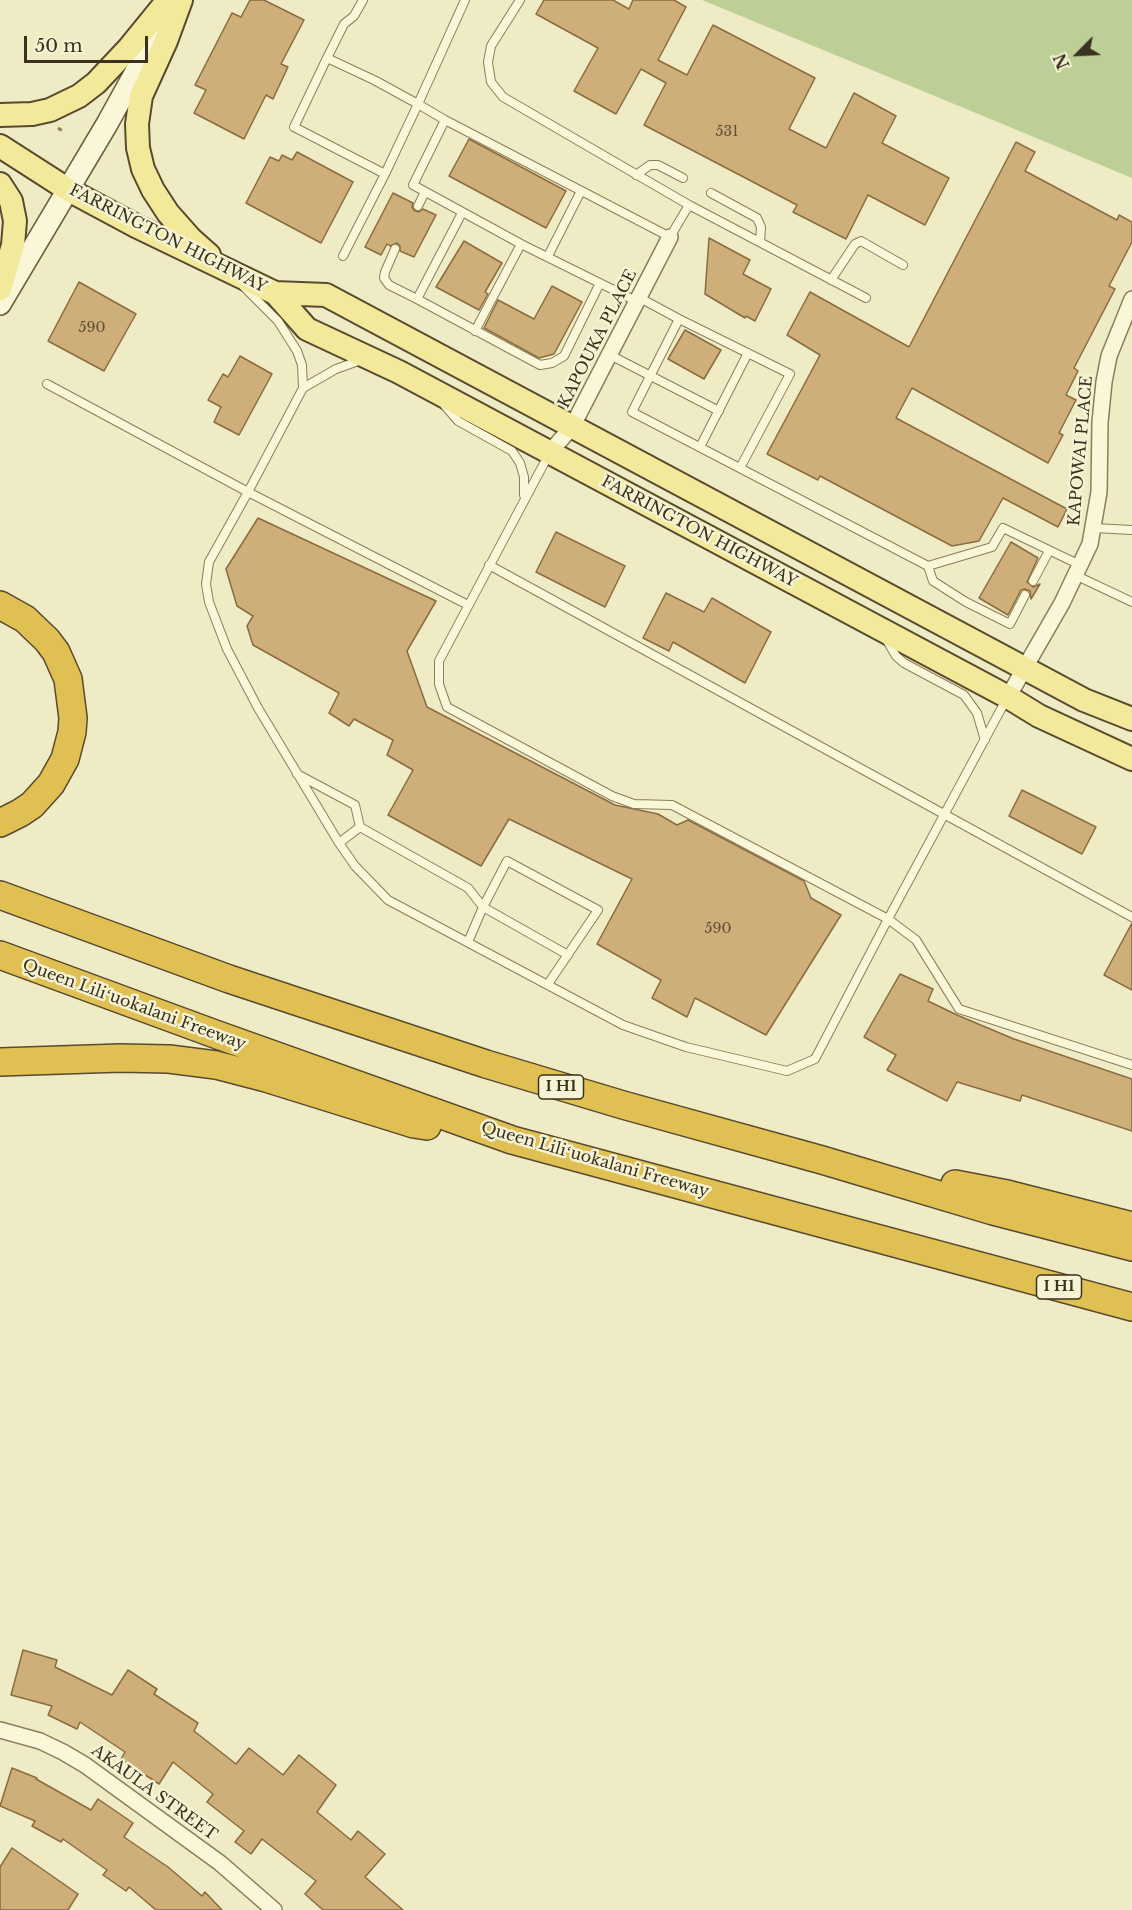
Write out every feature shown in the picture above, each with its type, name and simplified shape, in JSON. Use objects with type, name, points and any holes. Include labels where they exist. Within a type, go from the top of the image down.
[{"type":"highway","points":[[0,605],[26,619],[56,652],[68,679],[73,718],[67,753],[51,784],[32,805],[0,823]]},
{"type":"highway","name":"I H1","points":[[0,895],[230,980],[486,1064],[993,1211],[1132,1247]]},
{"type":"highway","name":"Queen Liliʻuokalani Freeway","points":[[0,955],[512,1140],[1132,1307]]},
{"type":"highway","points":[[0,1062],[120,1058],[169,1059],[216,1065],[267,1078],[414,1124],[512,1140]]},
{"type":"highway","points":[[822,1160],[1007,1194],[1132,1226]]},
{"type":"highway","points":[[987,1267],[1132,1317]]},
{"type":"main road","points":[[0,115],[32,114],[50,110],[79,96],[96,84],[168,0]]},
{"type":"main road","points":[[0,304],[107,124],[175,0]]},
{"type":"main road","points":[[181,0],[166,41],[141,96],[137,124],[138,148],[143,169],[168,213],[191,239],[224,267]]},
{"type":"main road","name":"FARRINGTON HIGHWAY","points":[[0,146],[67,189],[171,244],[275,293],[308,329],[434,390],[1008,697],[1039,716],[1132,759]]},
{"type":"main road","points":[[0,184],[11,201],[15,221],[13,245],[0,289]]},
{"type":"main road","name":"FARRINGTON HIGHWAY","points":[[275,293],[327,295],[1084,700],[1132,719]]},
{"type":"street","name":"KAPOUKA PLACE","points":[[549,453],[572,427],[670,237]]},
{"type":"street","name":"KAPOWAI PLACE","points":[[1008,697],[1062,603],[1090,543],[1098,492],[1100,422],[1104,382],[1109,356],[1132,299]]},
{"type":"street","name":"AKAULA STREET","points":[[0,1730],[40,1741],[85,1765],[220,1863],[274,1910]]},
{"type":"lane","points":[[363,0],[354,16],[344,24],[294,127],[385,174]]},
{"type":"lane","points":[[343,256],[385,174],[465,0]]},
{"type":"lane","points":[[520,0],[492,46],[488,62],[490,82],[503,97],[689,206],[866,298]]},
{"type":"lane","points":[[327,58],[374,80],[670,237],[689,206]]},
{"type":"lane","points":[[446,120],[413,185],[521,244],[600,283],[679,318],[789,374],[740,468]]},
{"type":"lane","points":[[636,175],[650,165],[658,165],[683,178]]},
{"type":"lane","points":[[548,256],[581,190]]},
{"type":"lane","points":[[417,206],[425,192]]},
{"type":"lane","points":[[711,193],[757,218],[761,228],[760,242]]},
{"type":"lane","points":[[417,300],[462,213]]},
{"type":"lane","points":[[831,280],[855,244],[861,241],[903,264]]},
{"type":"lane","points":[[475,331],[521,244]]},
{"type":"lane","points":[[395,249],[384,278],[389,285],[540,365],[552,363],[564,356],[600,283]]},
{"type":"lane","points":[[224,267],[278,321],[297,351],[302,365],[303,388],[209,562],[206,584],[209,602],[227,650],[296,774],[355,866],[388,900],[623,1025],[686,1047],[787,1071],[816,1059],[888,919],[1008,697]]},
{"type":"lane","points":[[679,318],[632,412],[927,566],[933,581],[966,602],[1010,624],[1025,596]]},
{"type":"lane","points":[[700,447],[748,353]]},
{"type":"lane","points":[[610,355],[718,411]]},
{"type":"lane","points":[[303,388],[336,369],[369,357]]},
{"type":"lane","points":[[47,384],[248,492],[468,605]]},
{"type":"lane","points":[[434,390],[458,421],[512,451],[520,463],[524,477],[524,497]]},
{"type":"lane","points":[[549,453],[439,661],[439,684],[447,706],[612,796],[634,804],[672,805],[888,919],[916,940],[959,1009],[1132,1065]]},
{"type":"lane","points":[[927,566],[992,547],[1004,528],[1049,551],[1132,602]]},
{"type":"lane","points":[[1094,528],[1132,530]]},
{"type":"lane","points":[[1033,581],[1049,551]]},
{"type":"lane","points":[[489,565],[1132,917]]},
{"type":"lane","points":[[881,630],[896,656],[904,663],[964,696],[977,713],[985,740]]},
{"type":"lane","points":[[296,774],[355,805],[360,827],[468,888],[483,907],[568,955]]},
{"type":"lane","points":[[339,843],[360,827]]},
{"type":"lane","points":[[468,942],[507,861],[598,910],[548,984]]},
{"type":"green space","points":[[702,0],[1132,0],[1132,178],[993,120]]},
{"type":"building","points":[[250,0],[264,0],[304,20],[281,64],[288,67],[273,99],[266,95],[244,139],[194,113],[206,90],[195,85],[232,13],[241,17]]},
{"type":"building","points":[[544,0],[613,0],[629,9],[633,0],[674,0],[686,7],[658,60],[687,75],[713,25],[815,78],[789,129],[826,148],[854,93],[896,116],[882,143],[949,178],[925,225],[868,195],[846,239],[793,212],[797,205],[644,125],[666,83],[641,69],[616,114],[574,91],[598,48],[536,14]]},
{"type":"building","points":[[469,139],[566,191],[546,228],[449,176]]},
{"type":"building","points":[[1016,142],[1035,152],[1025,171],[1117,220],[1119,215],[1132,222],[1132,242],[1109,286],[1115,289],[1074,368],[1078,371],[1066,395],[1076,400],[1059,433],[1063,435],[1048,463],[912,388],[896,418],[1067,509],[1058,527],[1003,498],[979,541],[952,546],[820,476],[818,480],[767,454],[820,355],[787,335],[810,292],[909,347]]},
{"type":"building","points":[[297,152],[353,182],[321,243],[246,203],[270,157],[279,161],[282,155],[292,160]]},
{"type":"building","points":[[393,193],[413,203],[412,207],[415,211],[419,212],[423,209],[436,215],[414,257],[400,251],[397,243],[390,246],[387,244],[381,255],[365,247]]},
{"type":"building","points":[[709,238],[750,260],[743,274],[771,289],[755,321],[746,316],[745,318],[705,294]]},
{"type":"building","points":[[464,241],[502,263],[485,292],[488,294],[479,310],[436,287]]},
{"type":"building","points":[[79,282],[136,314],[104,371],[48,341]]},
{"type":"building","points":[[552,286],[582,302],[554,354],[539,358],[484,328],[498,300],[534,319]]},
{"type":"building","points":[[685,330],[721,350],[704,379],[668,359]]},
{"type":"building","points":[[240,356],[272,374],[239,435],[214,422],[221,407],[208,400],[223,374],[228,377]]},
{"type":"building","points":[[258,518],[436,601],[407,651],[427,707],[615,805],[658,814],[677,825],[688,820],[804,881],[811,898],[841,915],[766,1035],[695,998],[687,1017],[652,998],[661,980],[597,944],[632,879],[509,819],[481,866],[388,815],[413,770],[387,755],[393,740],[354,719],[349,726],[329,713],[339,693],[253,645],[247,626],[253,616],[237,606],[226,569]]},
{"type":"building","points":[[556,532],[625,566],[605,607],[536,572]]},
{"type":"building","points":[[1011,542],[1038,558],[1027,582],[1033,587],[1040,584],[1031,599],[1030,591],[1021,590],[1008,615],[979,598]]},
{"type":"building","points":[[666,593],[704,612],[712,598],[771,632],[745,683],[673,642],[669,651],[643,638]]},
{"type":"building","points":[[1022,790],[1096,827],[1082,854],[1009,816]]},
{"type":"building","points":[[1132,923],[1132,990],[1104,975]]},
{"type":"building","points":[[900,974],[933,989],[928,1001],[957,1015],[1014,1039],[1132,1079],[1132,1131],[1022,1095],[1020,1101],[957,1082],[947,1101],[887,1070],[896,1055],[864,1037]]},
{"type":"building","points":[[23,1650],[57,1660],[55,1667],[112,1695],[128,1670],[157,1689],[154,1694],[198,1723],[194,1731],[236,1764],[249,1748],[283,1775],[299,1755],[336,1785],[317,1812],[351,1840],[358,1831],[385,1854],[365,1877],[403,1910],[323,1910],[305,1894],[316,1881],[262,1839],[251,1854],[235,1842],[244,1831],[207,1802],[213,1794],[173,1762],[159,1784],[121,1759],[125,1752],[80,1722],[77,1729],[48,1715],[52,1706],[11,1695]]},
{"type":"building","points":[[12,1768],[37,1778],[91,1810],[98,1799],[133,1823],[124,1837],[168,1867],[202,1896],[205,1892],[222,1910],[156,1910],[129,1887],[126,1891],[103,1875],[107,1870],[63,1839],[61,1842],[32,1826],[35,1821],[0,1806]]},
{"type":"building","points":[[12,1848],[78,1894],[68,1910],[0,1910],[0,1867]]}]
